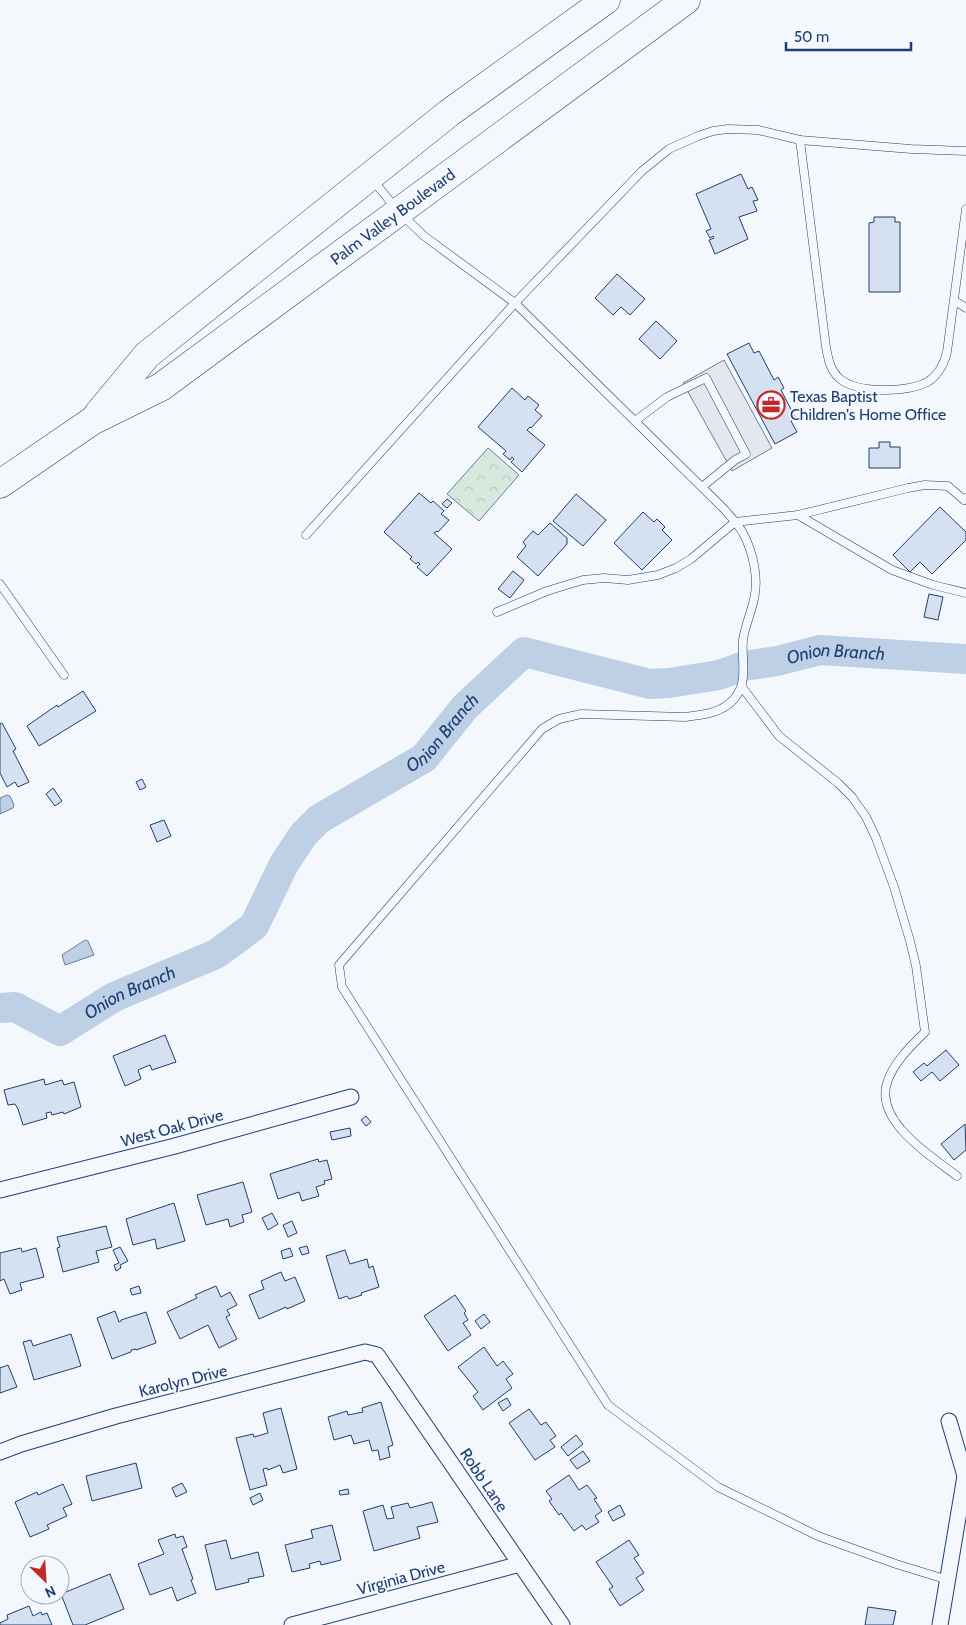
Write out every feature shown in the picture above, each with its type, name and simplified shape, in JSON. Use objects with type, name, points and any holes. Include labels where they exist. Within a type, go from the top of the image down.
[{"type":"highway","points":[[568,28],[597,0]]},
{"type":"highway","points":[[568,28],[606,0]]},
{"type":"highway","name":"Palm Valley Boulevard","points":[[0,484],[92,421],[161,387],[686,0]]},
{"type":"highway","name":"Palm Valley Boulevard","points":[[92,421],[147,355],[449,113],[568,28]]},
{"type":"street","name":"West Oak Drive","points":[[0,1190],[174,1146],[351,1097]]},
{"type":"street","name":"Karolyn Drive","points":[[0,1452],[21,1444],[136,1411],[365,1352],[377,1355]]},
{"type":"street","name":"Robb Lane","points":[[377,1355],[562,1625]]},
{"type":"street","points":[[940,1625],[965,1476],[949,1421]]},
{"type":"street","name":"Virginia Drive","points":[[292,1625],[520,1564]]},
{"type":"lane","points":[[306,535],[515,303],[642,171],[668,149],[698,136],[728,129],[758,130],[800,140],[911,149],[966,151]]},
{"type":"lane","points":[[800,140],[828,361],[839,378],[847,384],[890,390],[918,386],[938,374],[948,352],[966,209]]},
{"type":"lane","points":[[370,177],[398,211],[424,236],[515,303],[702,487],[735,522],[747,543],[756,574],[754,599],[743,640],[744,666],[742,687],[734,699],[718,711],[702,715],[685,717],[581,714],[559,719],[542,730],[340,965],[342,987],[608,1405],[718,1487],[818,1536],[896,1564],[948,1580]]},
{"type":"lane","points":[[955,301],[966,308]]},
{"type":"lane","points":[[635,421],[667,397],[706,378],[746,454],[702,487]]},
{"type":"lane","points":[[497,612],[547,591],[583,580],[604,578],[636,579],[658,575],[676,568],[691,559],[735,522],[798,515],[925,485],[948,486],[964,500],[966,498]]},
{"type":"lane","points":[[798,515],[892,570],[932,585],[966,593]]},
{"type":"lane","points":[[0,584],[64,675]]},
{"type":"lane","points":[[742,687],[779,736],[838,783],[852,797],[866,817],[876,838],[894,887],[916,966],[924,1032],[910,1046],[887,1081],[885,1095],[887,1105],[901,1129],[918,1147],[957,1176]]},
{"type":"green space","points":[[488,448],[519,475],[479,521],[447,494]]},
{"type":"shaded area","points":[[724,360],[772,448],[732,471],[683,383]]},
{"type":"water","points":[[7,795],[10,796],[14,805],[13,808],[0,814],[0,798]]},
{"type":"water","points":[[85,940],[88,941],[94,955],[65,965],[62,955]]},
{"type":"building","points":[[741,174],[748,189],[752,187],[758,200],[753,201],[757,211],[739,217],[748,239],[715,254],[709,240],[714,238],[713,236],[710,238],[706,231],[711,229],[696,194]]},
{"type":"building","points":[[874,217],[895,217],[895,222],[900,222],[900,292],[869,292],[869,223],[874,222]]},
{"type":"building","points":[[617,274],[645,299],[630,315],[621,307],[613,315],[595,298]]},
{"type":"building","points":[[656,321],[677,341],[660,359],[639,339]]},
{"type":"building","name":"Texas Baptist Children's Home Office","points":[[749,343],[754,353],[759,351],[774,380],[778,377],[784,388],[781,390],[796,419],[791,421],[797,432],[775,444],[727,354]]},
{"type":"building","points":[[512,388],[525,400],[528,396],[539,405],[535,410],[542,416],[527,430],[545,445],[522,472],[511,462],[514,459],[512,457],[510,460],[503,454],[506,451],[478,427]]},
{"type":"building","points":[[879,442],[890,442],[890,447],[900,447],[900,468],[869,468],[869,448],[879,448]]},
{"type":"building","points":[[419,493],[431,503],[433,501],[444,511],[441,514],[449,520],[438,532],[434,533],[452,549],[427,576],[417,567],[420,564],[418,562],[416,564],[410,559],[412,557],[384,532]]},
{"type":"building","points":[[576,494],[606,520],[583,546],[553,521]]},
{"type":"building","points":[[447,499],[452,503],[447,508],[442,504]]},
{"type":"building","points":[[940,507],[966,532],[966,540],[932,574],[920,562],[910,572],[893,555]]},
{"type":"building","points":[[643,512],[654,522],[657,519],[665,527],[662,530],[672,540],[642,570],[614,543]]},
{"type":"building","points":[[550,523],[567,538],[567,544],[538,576],[517,557],[526,546],[523,542],[533,531],[538,535]]},
{"type":"building","points":[[513,571],[524,580],[510,598],[498,589]]},
{"type":"building","points":[[929,594],[943,597],[938,620],[924,617]]},
{"type":"building","points":[[83,691],[96,711],[39,746],[27,726],[57,705],[58,707]]},
{"type":"building","points":[[2,723],[16,749],[13,751],[29,782],[18,787],[15,782],[7,787],[0,773],[0,724]]},
{"type":"building","points":[[142,779],[146,787],[140,790],[136,782]]},
{"type":"building","points":[[53,788],[62,801],[55,806],[46,794]]},
{"type":"building","points":[[164,820],[171,836],[157,842],[150,825]]},
{"type":"building","points":[[165,1035],[176,1062],[152,1070],[150,1065],[138,1070],[141,1079],[125,1086],[113,1056]]},
{"type":"building","points":[[946,1050],[959,1065],[940,1081],[932,1072],[921,1081],[913,1072],[924,1063],[927,1066]]},
{"type":"building","points":[[44,1079],[45,1085],[62,1080],[64,1085],[74,1082],[81,1107],[64,1114],[63,1112],[52,1115],[51,1112],[46,1113],[47,1118],[23,1125],[15,1104],[8,1105],[4,1090]]},
{"type":"building","points":[[366,1116],[371,1122],[366,1126],[361,1120]]},
{"type":"building","points":[[965,1124],[966,1150],[954,1160],[941,1144]]},
{"type":"building","points":[[350,1128],[351,1136],[332,1140],[330,1132]]},
{"type":"building","points":[[318,1159],[319,1162],[327,1160],[332,1179],[324,1181],[325,1184],[316,1187],[319,1196],[302,1201],[299,1192],[278,1199],[270,1174]]},
{"type":"building","points":[[243,1182],[252,1212],[242,1215],[244,1222],[230,1227],[228,1219],[206,1225],[197,1195]]},
{"type":"building","points":[[174,1203],[185,1241],[157,1249],[155,1239],[133,1245],[126,1219]]},
{"type":"building","points":[[272,1213],[278,1224],[268,1230],[262,1218]]},
{"type":"building","points":[[292,1221],[297,1233],[288,1237],[283,1225]]},
{"type":"building","points":[[106,1226],[112,1247],[96,1251],[99,1262],[63,1272],[57,1248],[60,1247],[57,1237]]},
{"type":"building","points":[[307,1246],[309,1253],[302,1255],[299,1248]]},
{"type":"building","points":[[120,1247],[128,1261],[120,1265],[121,1268],[116,1271],[114,1265],[119,1263],[113,1250]]},
{"type":"building","points":[[21,1248],[22,1252],[36,1248],[44,1277],[20,1283],[22,1290],[10,1294],[4,1279],[0,1281],[0,1253]]},
{"type":"building","points":[[290,1248],[293,1256],[283,1259],[281,1251]]},
{"type":"building","points":[[345,1250],[350,1264],[367,1259],[369,1268],[373,1266],[379,1287],[349,1299],[347,1296],[339,1299],[326,1256]]},
{"type":"building","points":[[281,1272],[285,1281],[295,1277],[305,1301],[259,1319],[249,1295],[264,1289],[261,1281]]},
{"type":"building","points":[[139,1286],[141,1293],[132,1295],[130,1289]]},
{"type":"building","points":[[216,1286],[221,1297],[230,1292],[237,1305],[227,1310],[230,1315],[226,1317],[237,1339],[219,1348],[208,1325],[180,1339],[167,1312],[197,1298],[195,1295]]},
{"type":"building","points":[[455,1295],[466,1311],[464,1313],[468,1320],[463,1323],[471,1335],[448,1351],[424,1316]]},
{"type":"building","points":[[115,1311],[119,1322],[146,1312],[156,1343],[131,1350],[131,1352],[112,1359],[97,1318]]},
{"type":"building","points":[[484,1314],[490,1322],[481,1329],[475,1321]]},
{"type":"building","points":[[71,1334],[81,1366],[34,1380],[23,1342],[31,1340],[33,1346]]},
{"type":"building","points":[[484,1347],[497,1366],[503,1361],[513,1374],[506,1379],[512,1388],[483,1410],[473,1396],[478,1392],[458,1367]]},
{"type":"building","points":[[8,1365],[17,1387],[0,1393],[0,1368]]},
{"type":"building","points":[[507,1398],[511,1405],[503,1411],[498,1403]]},
{"type":"building","points":[[381,1402],[393,1445],[388,1447],[390,1457],[380,1460],[378,1450],[372,1451],[369,1440],[354,1444],[351,1435],[334,1440],[328,1417],[347,1411],[348,1415],[363,1412],[362,1408]]},
{"type":"building","points":[[281,1408],[297,1469],[283,1473],[280,1465],[268,1470],[267,1468],[263,1469],[267,1485],[250,1490],[236,1438],[253,1434],[254,1437],[268,1433],[263,1413]]},
{"type":"building","points":[[529,1409],[541,1425],[546,1422],[556,1436],[550,1440],[555,1447],[535,1460],[509,1423]]},
{"type":"building","points":[[576,1435],[583,1444],[568,1456],[561,1447]]},
{"type":"building","points":[[583,1451],[590,1461],[577,1469],[570,1460]]},
{"type":"building","points":[[136,1463],[142,1488],[92,1501],[86,1476]]},
{"type":"building","points":[[569,1475],[579,1490],[587,1485],[597,1498],[594,1499],[602,1511],[595,1516],[599,1522],[586,1530],[582,1525],[574,1531],[561,1513],[559,1515],[549,1501],[552,1499],[546,1491]]},
{"type":"building","points":[[182,1483],[187,1492],[176,1497],[172,1488]]},
{"type":"building","points":[[63,1484],[72,1504],[63,1508],[67,1516],[47,1525],[49,1529],[30,1537],[15,1502],[37,1492],[38,1495]]},
{"type":"building","points":[[348,1489],[349,1494],[340,1495],[339,1491]]},
{"type":"building","points":[[260,1493],[263,1500],[253,1505],[250,1498]]},
{"type":"building","points":[[432,1502],[438,1522],[417,1527],[420,1538],[374,1551],[363,1511],[383,1505],[387,1519],[394,1518],[391,1507],[408,1503],[410,1508]]},
{"type":"building","points":[[620,1505],[625,1515],[613,1521],[608,1512]]},
{"type":"building","points":[[332,1525],[341,1560],[321,1565],[320,1561],[309,1564],[310,1568],[292,1572],[285,1545],[313,1538],[311,1530]]},
{"type":"building","points":[[175,1534],[176,1538],[183,1536],[187,1547],[182,1549],[196,1593],[177,1601],[172,1587],[150,1595],[138,1564],[164,1554],[158,1540]]},
{"type":"building","points":[[226,1540],[231,1559],[258,1552],[264,1576],[248,1579],[249,1582],[216,1590],[205,1545]]},
{"type":"building","points":[[629,1540],[639,1555],[634,1558],[644,1573],[636,1578],[644,1590],[620,1606],[609,1589],[613,1587],[596,1562]]},
{"type":"building","points":[[110,1574],[124,1609],[85,1625],[73,1625],[65,1605],[70,1605],[70,1590]]},
{"type":"building","points":[[29,1606],[33,1616],[41,1612],[42,1615],[47,1613],[52,1625],[0,1625],[0,1623],[8,1619],[7,1615]]},
{"type":"building","points":[[868,1607],[896,1611],[893,1625],[865,1625]]},
{"type":"waterway","name":"Onion Branch","points":[[0,1008],[15,1007],[60,1031],[114,997],[216,954],[254,926],[284,864],[303,835],[319,819],[424,758],[465,707],[524,652],[650,684],[719,675],[744,666],[777,661],[820,650],[966,659]]},
{"type":"place","name":"Texas Baptist Children's Home Office","points":[[771,405]]}]
